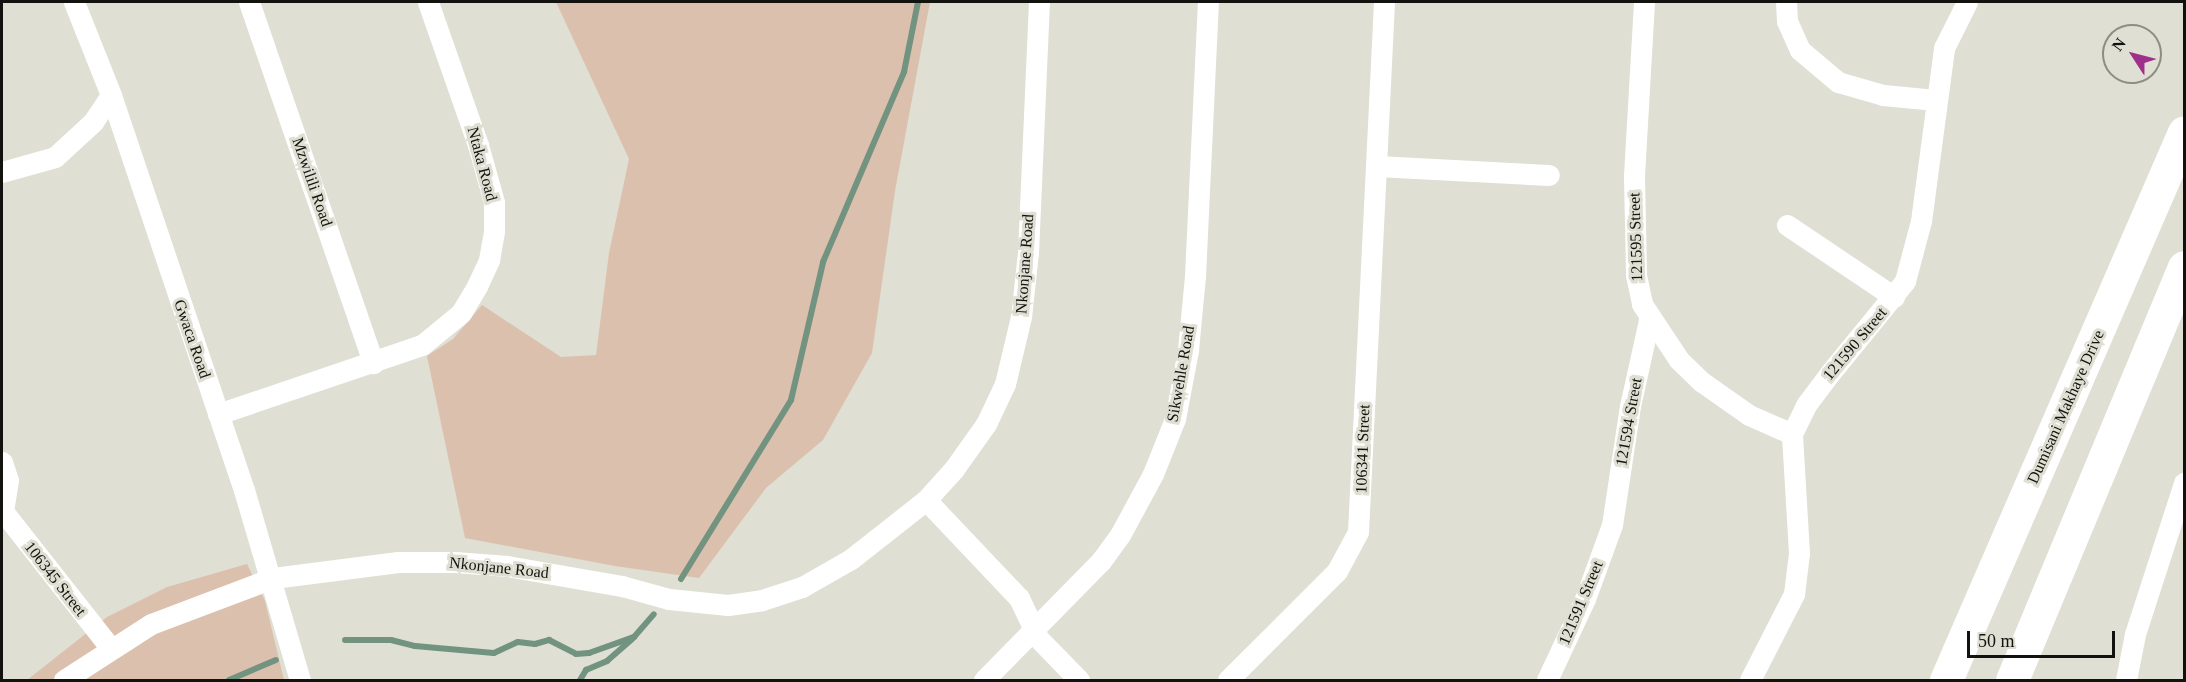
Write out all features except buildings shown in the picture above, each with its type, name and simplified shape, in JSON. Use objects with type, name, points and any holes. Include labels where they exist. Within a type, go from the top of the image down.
[{"type":"main road","name":"Dumisani Makhaye Drive","points":[[1946,681],[2184,132]]},
{"type":"main road","points":[[2012,681],[2184,267]]},
{"type":"street","name":"Gwaca Road","points":[[74,2],[111,95],[273,578],[300,681]]},
{"type":"street","name":"Mzwilili Road","points":[[249,2],[373,363]]},
{"type":"street","name":"Ntaka Road","points":[[218,414],[422,345],[461,313],[489,260],[494,231],[494,202],[478,145],[428,2]]},
{"type":"street","name":"Nkonjane Road","points":[[64,681],[110,647],[186,607],[273,578],[398,562],[455,561],[507,566],[669,599],[728,605],[762,600],[802,587],[851,559],[926,500],[986,424],[1005,384],[1022,316],[1039,2]]},
{"type":"street","name":"Sikwehle Road","points":[[984,681],[1033,628],[1094,568],[1120,535],[1153,474],[1175,419],[1188,351],[1195,276],[1208,2]]},
{"type":"street","name":"106341 Street","points":[[1228,681],[1337,571],[1347,558],[1358,532],[1384,2]]},
{"type":"street","name":"121595 Street","points":[[1644,2],[1635,153],[1634,242],[1637,288],[1649,320],[1702,382],[1749,415],[1792,434]]},
{"type":"street","points":[[1786,2],[1787,21],[1800,50],[1838,82],[1883,95],[1936,100]]},
{"type":"street","name":"121590 Street","points":[[1750,681],[1794,594],[1799,553],[1792,434],[1806,405],[1894,297],[1912,262],[1944,48],[1967,2]]},
{"type":"street","points":[[2,172],[63,151],[93,122],[111,95]]},
{"type":"street","points":[[1377,166],[1549,175]]},
{"type":"street","points":[[1787,225],[1894,297]]},
{"type":"street","name":"121594 Street","points":[[1612,525],[1630,406],[1649,320]]},
{"type":"street","points":[[2,462],[8,480],[2,512]]},
{"type":"street","points":[[2126,681],[2135,634],[2184,483]]},
{"type":"street","points":[[926,500],[1019,598],[1033,628],[1049,653],[1079,681]]},
{"type":"street","name":"106345 Street","points":[[2,512],[110,647]]},
{"type":"street","name":"121591 Street","points":[[1547,681],[1585,599],[1612,525]]},
{"type":"shaded area","points":[[556,2],[930,2],[895,191],[872,353],[823,440],[766,488],[699,578],[615,566],[465,538],[427,356],[453,339],[482,305],[561,357],[596,355],[609,253],[629,159]]},
{"type":"shaded area","points":[[247,564],[265,601],[284,680],[27,680],[107,617],[167,587]]},
{"type":"waterway","points":[[681,579],[791,400],[823,262],[904,72],[918,2]]},
{"type":"waterway","points":[[345,640],[391,640],[415,646],[494,653],[518,642],[535,644],[549,640],[576,654],[589,653],[634,637],[654,614]]},
{"type":"waterway","points":[[580,680],[586,670],[607,661],[632,639]]},
{"type":"waterway","points":[[229,680],[276,660]]}]
